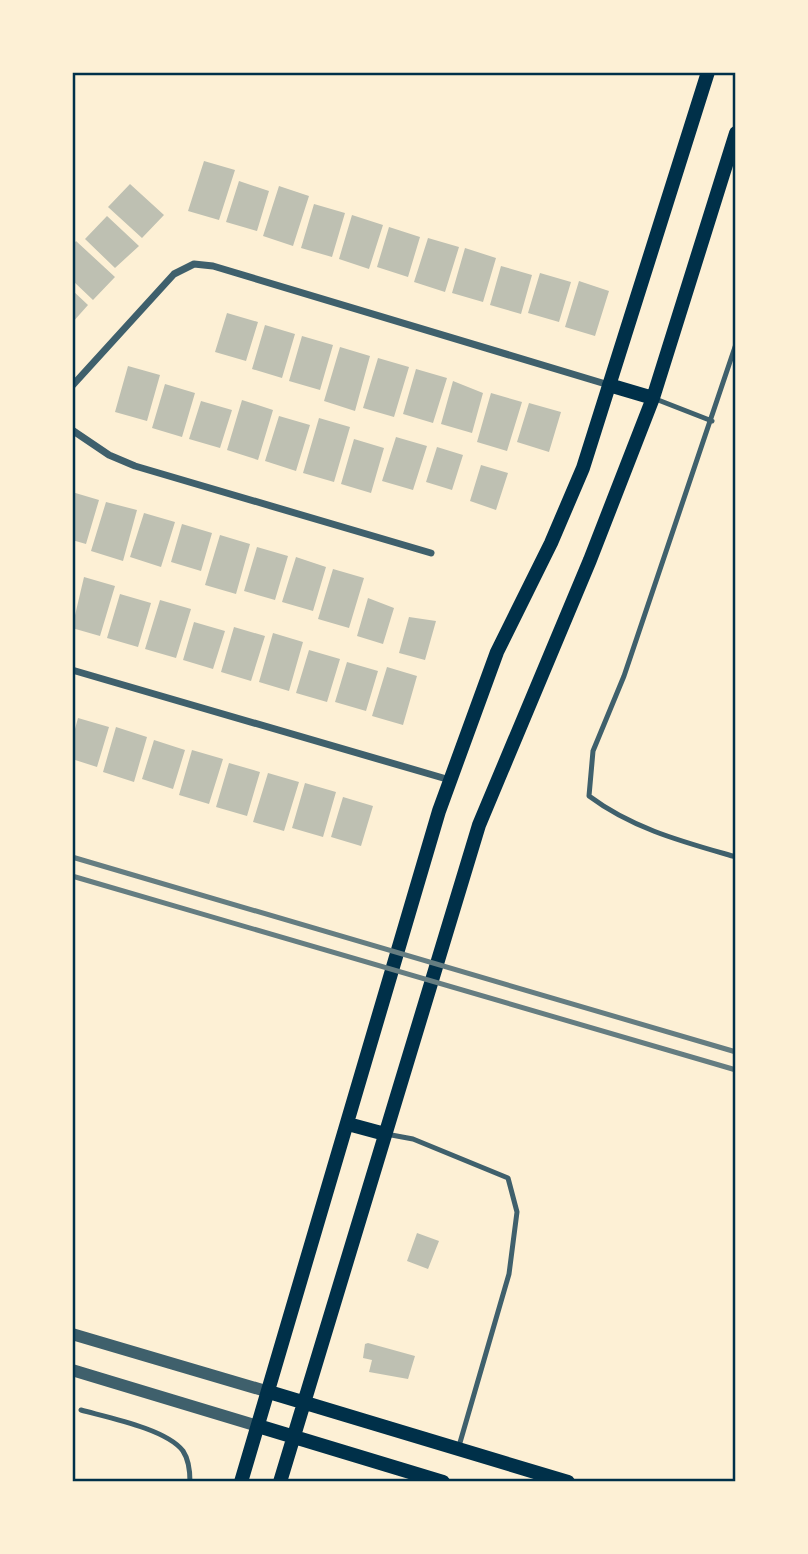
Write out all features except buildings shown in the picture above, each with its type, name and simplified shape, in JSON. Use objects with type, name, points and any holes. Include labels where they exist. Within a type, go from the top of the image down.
[{"type":"main road","points":[[241,1482],[450,780],[497,652],[551,543],[583,468],[708,72]]},
{"type":"main road","points":[[281,1482],[479,825],[595,548],[653,398],[736,133]]},
{"type":"main road","points":[[609,385],[653,398]]},
{"type":"main road","points":[[348,1124],[386,1134]]},
{"type":"main road","points":[[269,1392],[568,1482]]},
{"type":"main road","points":[[258,1426],[443,1482]]},
{"type":"street","points":[[72,386],[174,274],[194,264],[214,266],[609,385]]},
{"type":"street","points":[[72,430],[109,455],[135,466],[431,553]]},
{"type":"street","points":[[72,670],[450,780]]},
{"type":"street","points":[[72,1334],[269,1392]]},
{"type":"street","points":[[72,1370],[258,1426]]},
{"type":"lane","points":[[736,344],[624,676],[593,751],[589,796],[615,816],[647,830],[736,857]]},
{"type":"lane","points":[[653,398],[712,421]]},
{"type":"lane","points":[[386,1134],[413,1139],[508,1178],[517,1212],[509,1274],[458,1450]]},
{"type":"lane","points":[[81,1410],[161,1435],[182,1450],[190,1469],[190,1482]]},
{"type":"railway","points":[[72,857],[736,1052]]},
{"type":"railway","points":[[72,876],[736,1070]]}]
